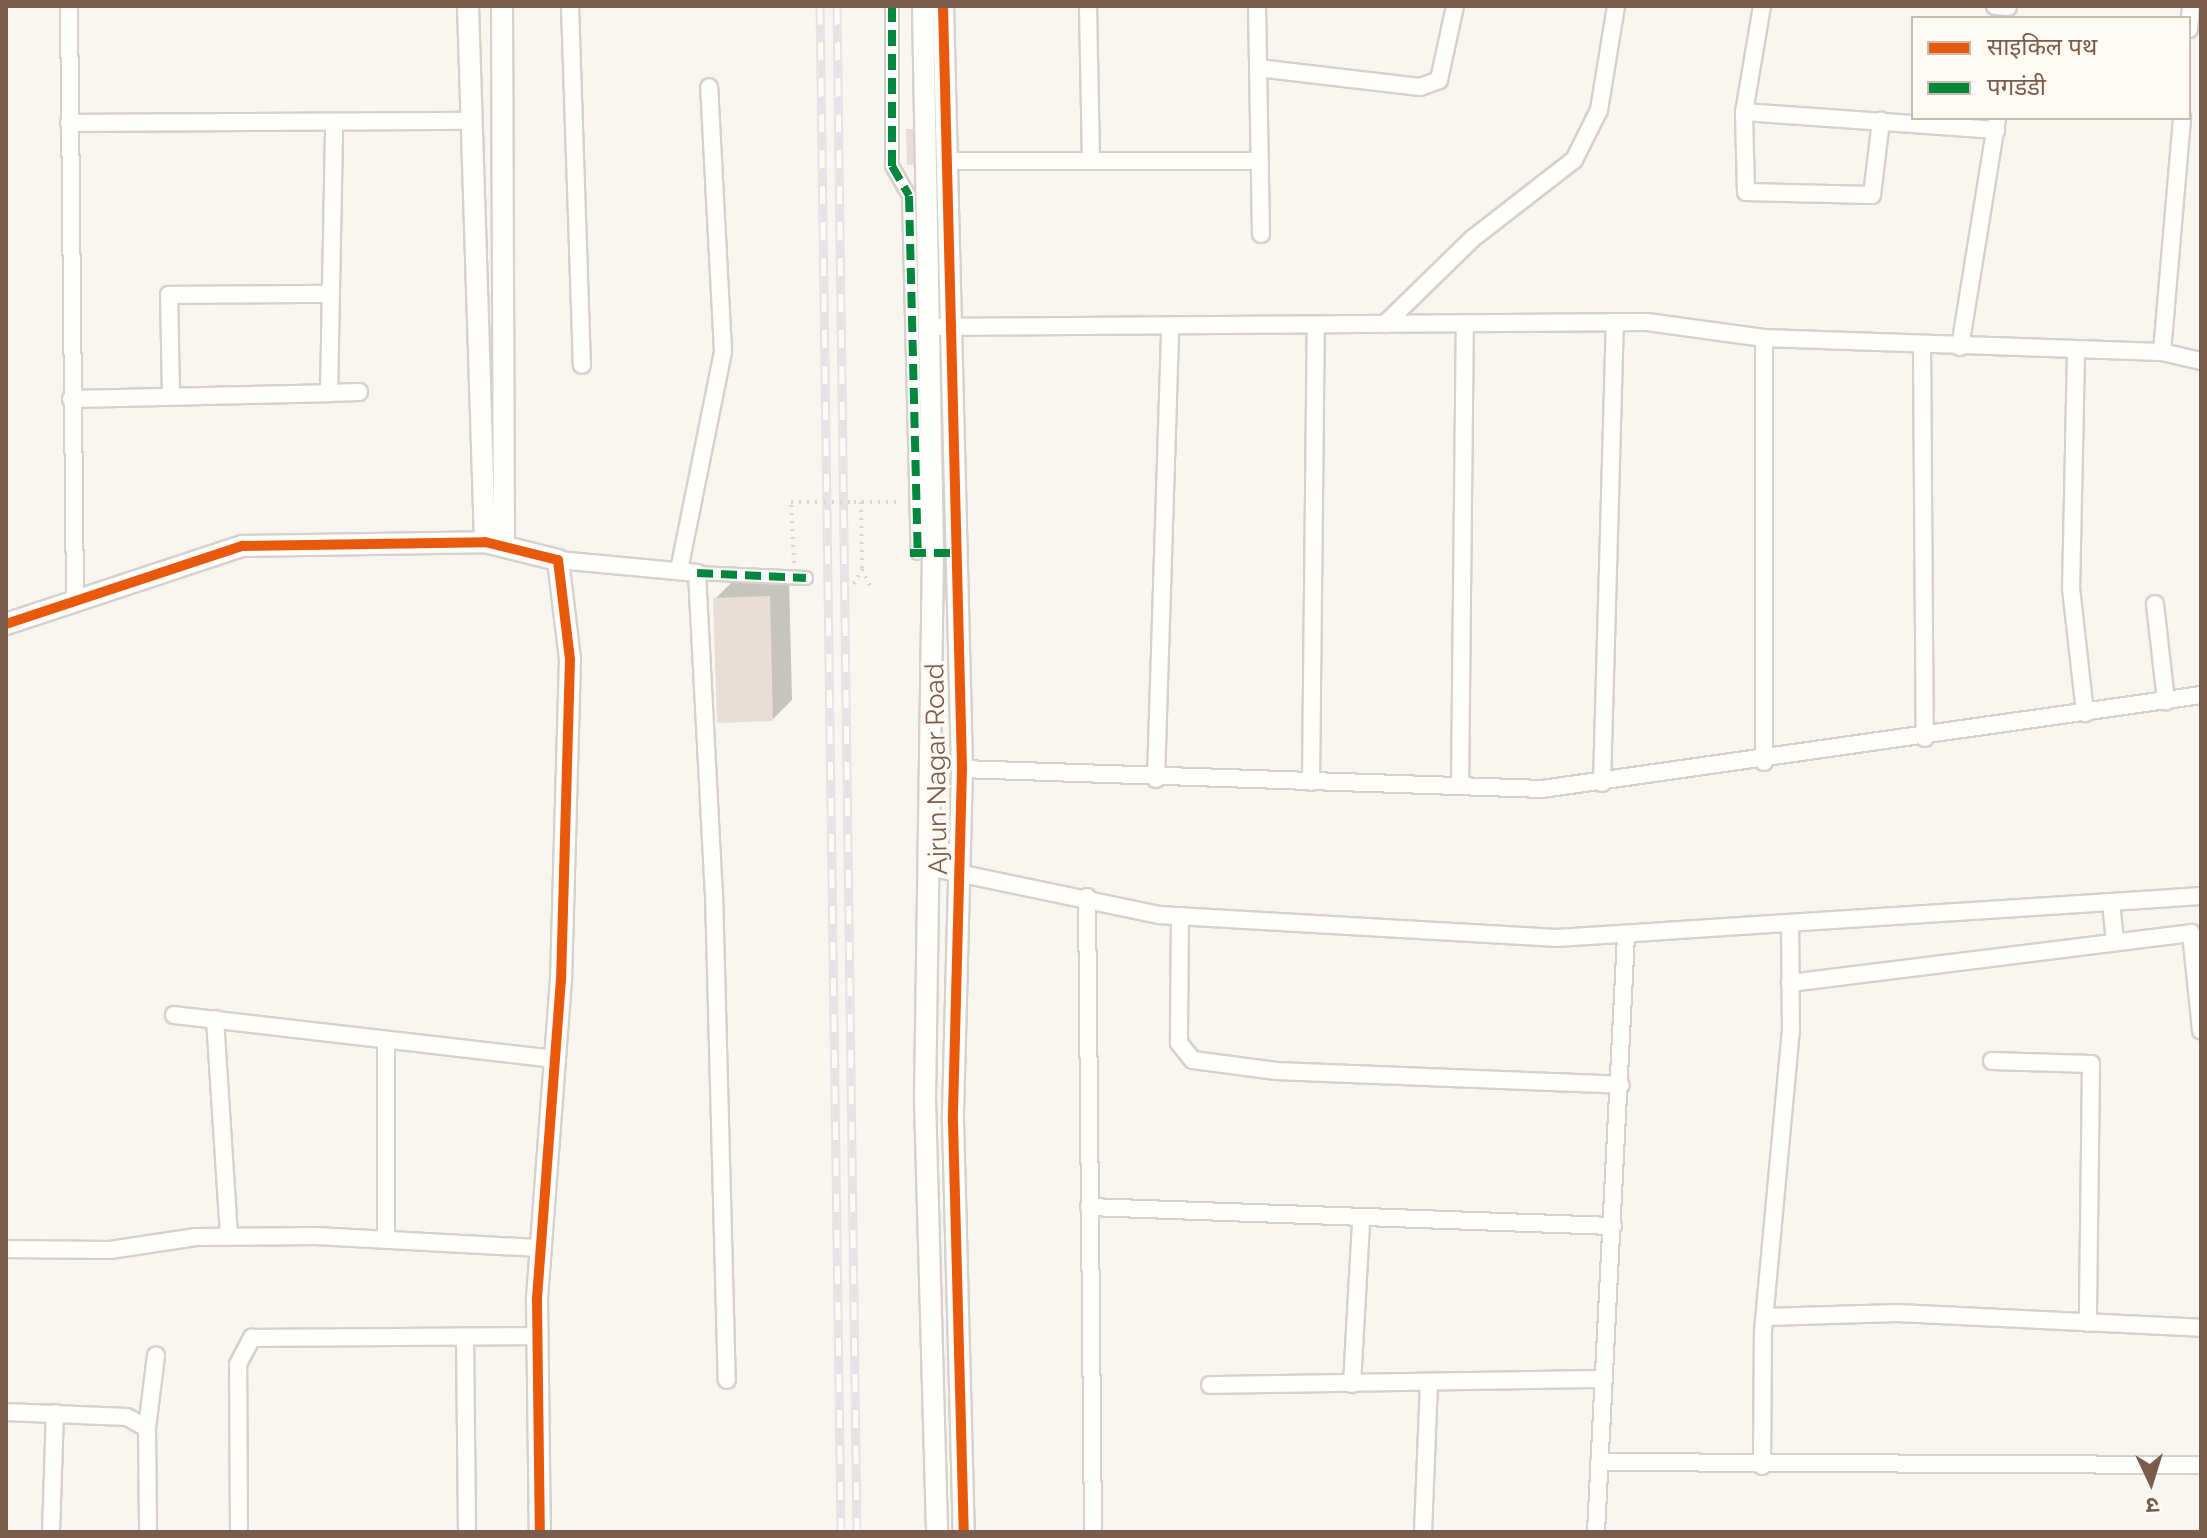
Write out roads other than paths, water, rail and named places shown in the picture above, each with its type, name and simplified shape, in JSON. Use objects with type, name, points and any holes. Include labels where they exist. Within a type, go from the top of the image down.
[{"type":"street","points":[[69,6],[75,602]]},
{"type":"street","points":[[468,6],[494,543]]},
{"type":"street","points":[[494,543],[502,6]]},
{"type":"street","points":[[570,6],[582,365]]},
{"type":"street","points":[[892,6],[892,166],[909,196],[913,553],[954,553]]},
{"type":"street","name":"Ajrun Nagar Road","points":[[923,6],[954,553],[962,769],[962,871],[953,1121],[964,1532]]},
{"type":"street","name":"Ajrun Nagar Road","points":[[937,1532],[925,1100],[947,161],[943,6]]},
{"type":"street","points":[[1088,6],[1091,161]]},
{"type":"street","points":[[1257,6],[1261,234]]},
{"type":"street","points":[[1258,68],[1420,87],[1439,80],[1455,6]]},
{"type":"street","points":[[1385,324],[1472,239],[1574,160],[1599,110],[1616,6]]},
{"type":"street","points":[[1762,6],[1744,112],[1741,179],[1746,192],[1766,196],[1872,195],[1881,121]]},
{"type":"street","points":[[1995,6],[2008,6]]},
{"type":"street","points":[[679,570],[723,351],[709,87]]},
{"type":"street","points":[[1744,112],[1881,121],[1997,124],[1960,347]]},
{"type":"street","points":[[2162,352],[2182,120]]},
{"type":"street","points":[[69,123],[473,121]]},
{"type":"street","points":[[329,393],[334,124]]},
{"type":"street","points":[[947,161],[1260,161]]},
{"type":"street","points":[[171,396],[169,295],[331,294]]},
{"type":"street","points":[[941,326],[1170,328],[1615,322],[1764,338],[1922,347],[2076,353],[2162,352],[2201,361]]},
{"type":"street","points":[[1602,783],[1615,322]]},
{"type":"street","points":[[1460,786],[1465,323]]},
{"type":"street","points":[[1311,782],[1316,326]]},
{"type":"street","points":[[1156,779],[1170,328]]},
{"type":"street","points":[[1764,338],[1764,762]]},
{"type":"street","points":[[1922,347],[1925,738]]},
{"type":"street","points":[[2076,353],[2071,588],[2085,713]]},
{"type":"street","points":[[71,399],[359,392]]},
{"type":"street","points":[[6,624],[242,546],[494,543],[558,560],[697,573],[800,578]]},
{"type":"street","points":[[540,1532],[537,1336],[540,1248],[555,1059],[570,659],[558,560]]},
{"type":"street","points":[[697,573],[715,908],[727,1380]]},
{"type":"street","points":[[2155,604],[2166,701]]},
{"type":"street","points":[[962,769],[1156,779],[1460,786],[1602,783],[1764,762],[2201,695]]},
{"type":"street","points":[[929,867],[1180,916],[1626,936],[2201,896]]},
{"type":"street","points":[[1087,897],[1093,1532]]},
{"type":"street","points":[[2111,902],[2115,942]]},
{"type":"street","points":[[1180,916],[1179,1043],[1193,1060],[1276,1071],[1621,1085]]},
{"type":"street","points":[[1762,1466],[1765,1317],[1790,983],[1790,925]]},
{"type":"street","points":[[1790,983],[2191,933],[2201,1030]]},
{"type":"street","points":[[1596,1532],[1621,1085],[1626,936]]},
{"type":"street","points":[[174,1015],[555,1059]]},
{"type":"street","points":[[215,1019],[229,1237]]},
{"type":"street","points":[[386,1040],[386,1238]]},
{"type":"street","points":[[1992,1061],[2091,1064],[2088,1323]]},
{"type":"street","points":[[1089,1207],[1361,1221],[1613,1226]]},
{"type":"street","points":[[1352,1384],[1361,1221]]},
{"type":"street","points":[[6,1249],[110,1250],[229,1237],[386,1238],[540,1248]]},
{"type":"street","points":[[1765,1317],[1898,1313],[2201,1328]]},
{"type":"street","points":[[239,1532],[238,1364],[252,1338],[537,1336]]},
{"type":"street","points":[[465,1338],[467,1532]]},
{"type":"street","points":[[148,1532],[147,1428],[156,1356]]},
{"type":"street","points":[[1210,1385],[1604,1379]]},
{"type":"street","points":[[1423,1532],[1429,1382]]},
{"type":"street","points":[[6,1412],[127,1417],[147,1428]]},
{"type":"street","points":[[51,1532],[55,1413]]},
{"type":"street","points":[[1599,1462],[1762,1466],[1894,1458],[2201,1465]]},
{"type":"railway","points":[[820,6],[841,1532]]},
{"type":"railway","points":[[837,6],[857,1532]]}]
